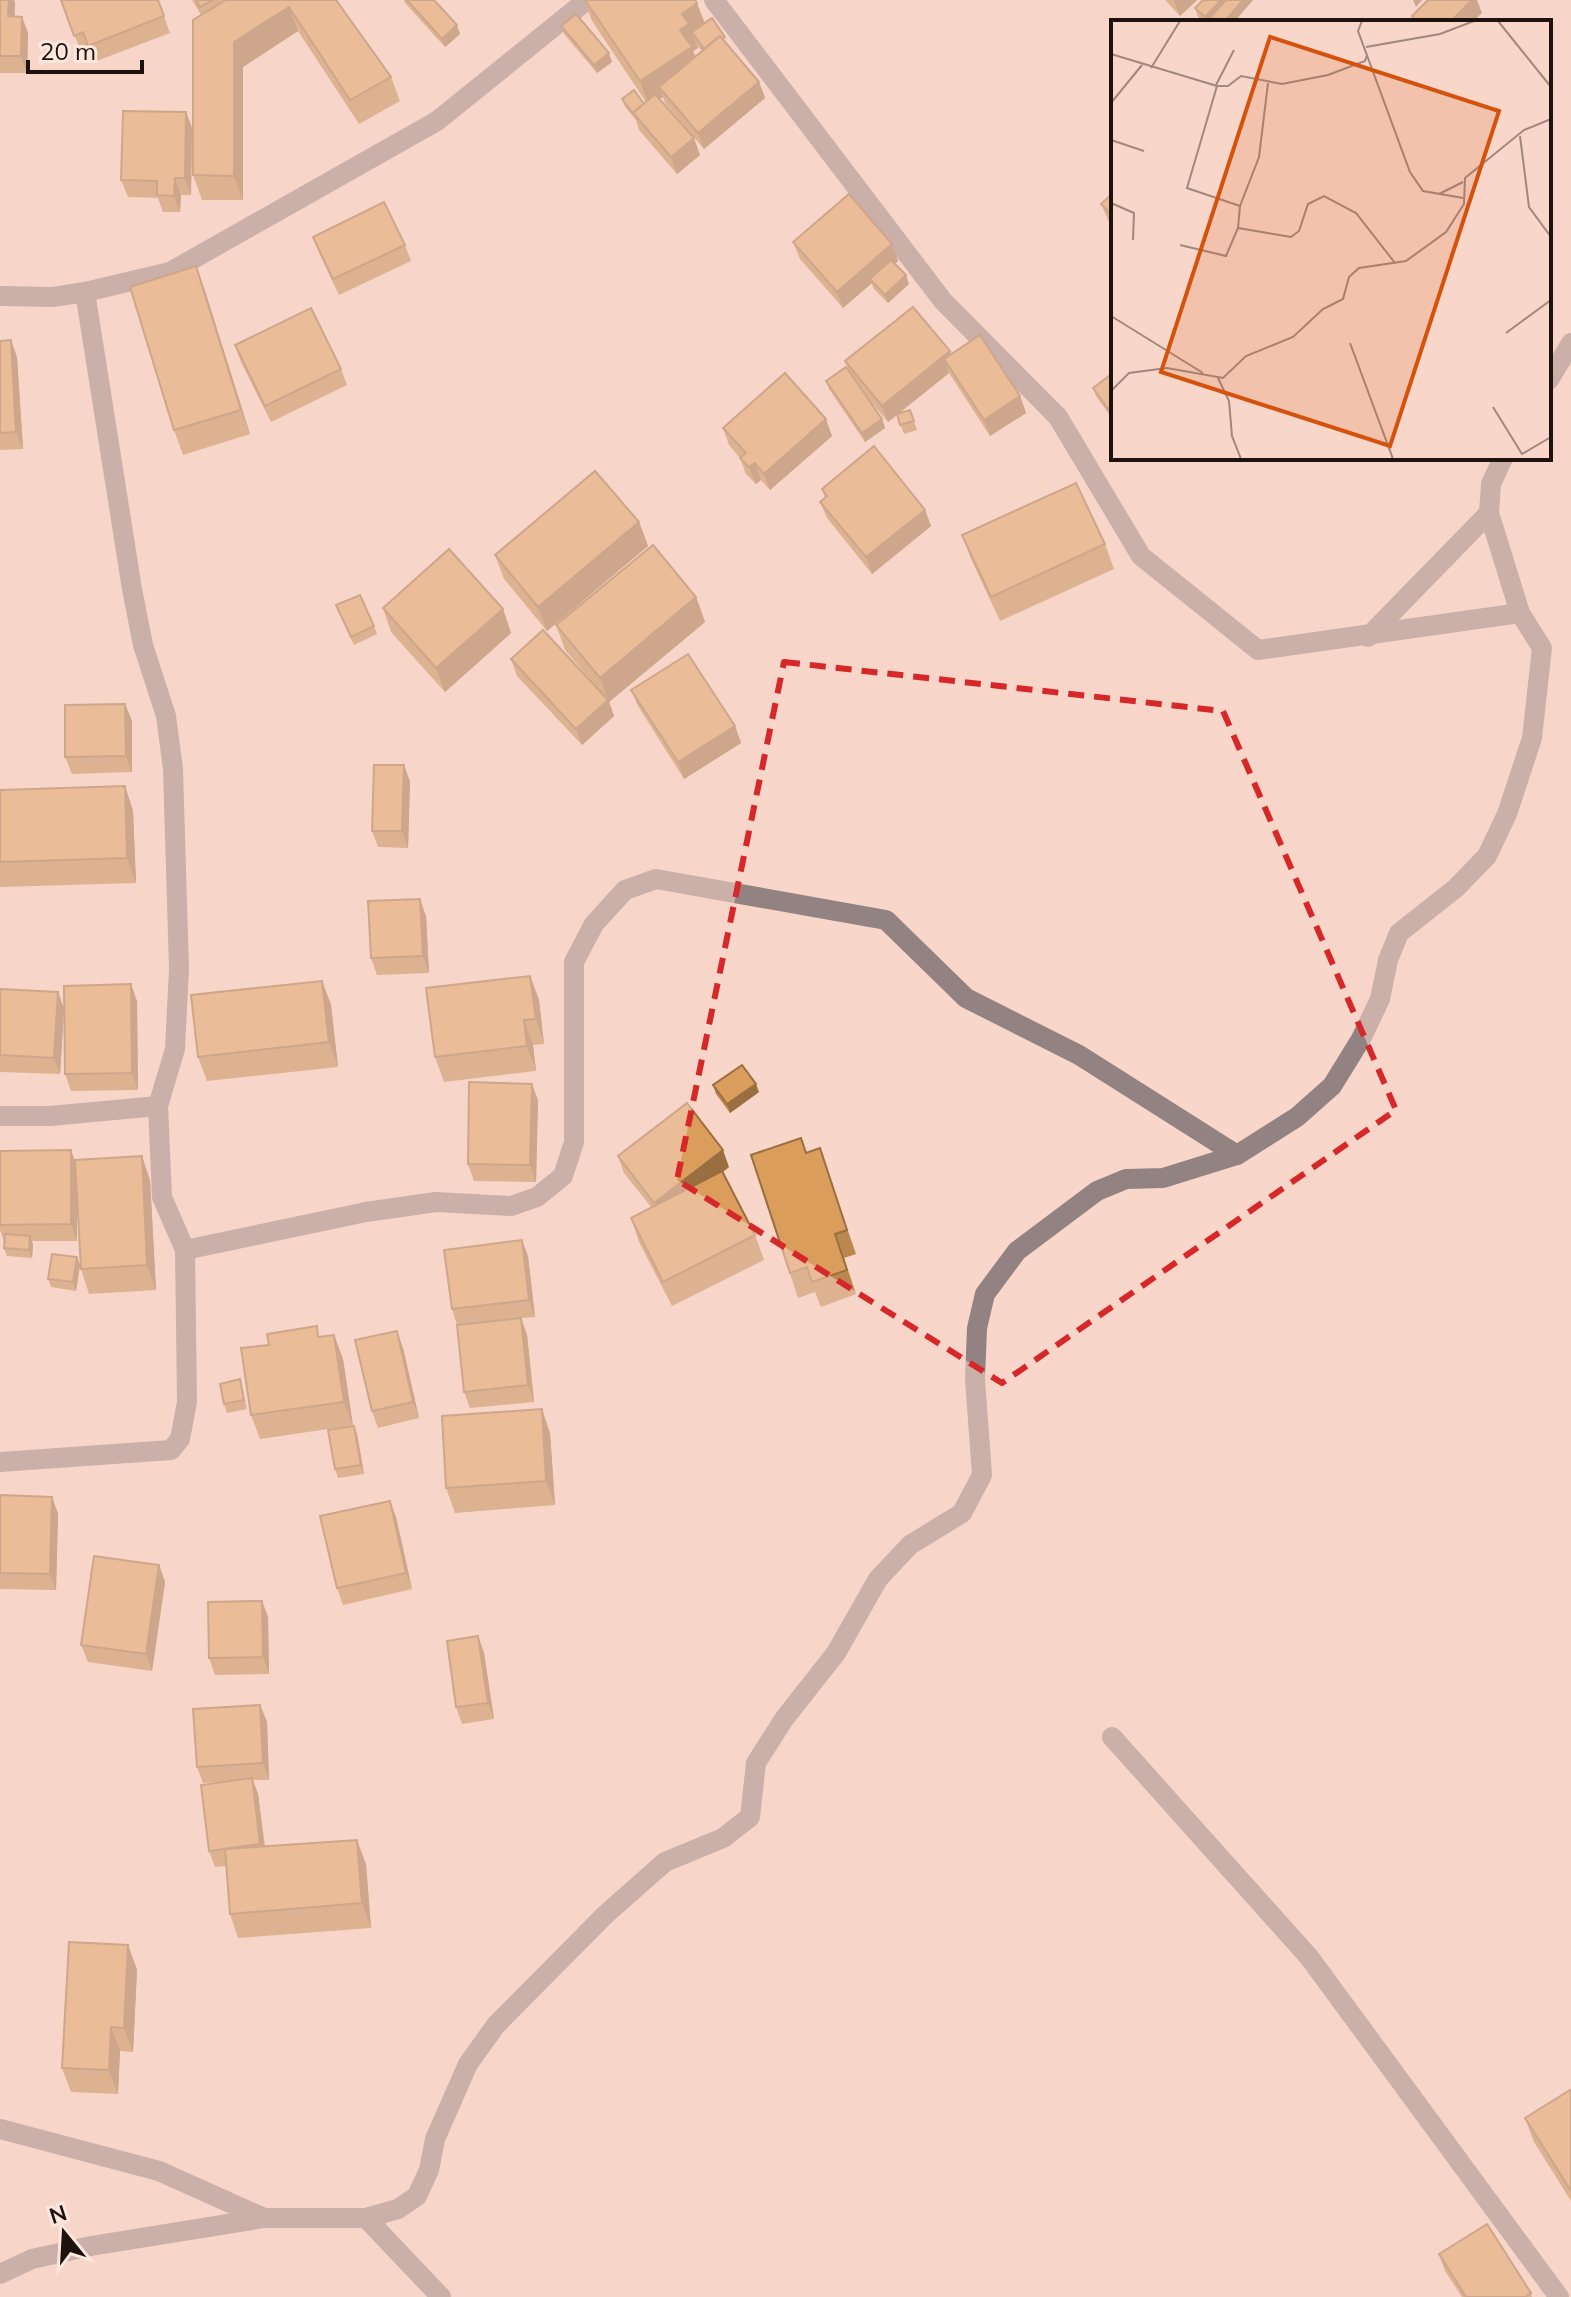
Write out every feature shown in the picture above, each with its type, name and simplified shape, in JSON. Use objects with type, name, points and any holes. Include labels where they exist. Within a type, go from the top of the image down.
[{"type":"street","points":[[0,296],[53,297],[170,272],[437,121],[587,0]]},
{"type":"street","points":[[714,0],[943,301],[1058,417],[1141,556],[1258,650],[1368,637],[1520,613]]},
{"type":"street","points":[[0,1462],[171,1450],[180,1439],[187,1402],[185,1250],[162,1197],[158,1106],[175,1049],[179,969],[173,769],[166,716],[143,645],[132,589],[85,292]]},
{"type":"street","points":[[1551,377],[1571,343]]},
{"type":"street","points":[[0,2274],[32,2259],[91,2246],[264,2218],[366,2218],[398,2209],[417,2196],[429,2170],[435,2139],[468,2064],[496,2025],[606,1914],[665,1862],[723,1838],[750,1817],[756,1763],[784,1719],[836,1653],[878,1579],[910,1545],[962,1513],[982,1475],[975,1379],[977,1328],[985,1294],[1017,1251],[1097,1191],[1126,1179],[1163,1178],[1237,1155],[1297,1117],[1332,1086],[1361,1039],[1380,999],[1388,960],[1399,933],[1456,888],[1487,856],[1507,814],[1532,738],[1542,648],[1520,613],[1489,513],[1491,484],[1502,460]]},
{"type":"street","points":[[1368,637],[1489,513]]},
{"type":"street","points":[[185,1250],[366,1212],[436,1202],[511,1206],[537,1197],[563,1176],[574,1142],[574,962],[594,924],[625,890],[656,879],[886,920],[966,998],[1079,1055],[1237,1155]]},
{"type":"street","points":[[0,1116],[50,1116],[158,1106]]},
{"type":"street","points":[[1112,1737],[1309,1957],[1559,2297]]},
{"type":"street","points":[[0,2129],[159,2171],[264,2218]]},
{"type":"street","points":[[366,2218],[441,2297]]},
{"type":"highlighted area","points":[[784,662],[1223,711],[1396,1110],[1002,1383],[677,1180]]},
{"type":"building","points":[[0,0],[9,0],[8,16],[22,17],[21,56],[0,56]]},
{"type":"building","points":[[61,0],[158,0],[164,16],[88,46],[83,32],[74,36]]},
{"type":"building","points":[[196,0],[213,0],[200,7]]},
{"type":"building","points":[[226,0],[336,0],[391,77],[350,100],[289,7],[234,42],[234,176],[193,175],[193,20]]},
{"type":"building","points":[[407,0],[434,0],[457,25],[442,39]]},
{"type":"building","points":[[585,0],[695,0],[697,3],[682,14],[689,24],[680,30],[692,47],[640,81]]},
{"type":"building","points":[[1203,0],[1221,0],[1205,17],[1195,8]]},
{"type":"building","points":[[1226,0],[1243,0],[1226,20],[1210,18]]},
{"type":"building","points":[[1428,0],[1472,0],[1452,20],[1416,20],[1412,16]]},
{"type":"building","points":[[576,14],[609,53],[594,65],[561,26]]},
{"type":"building","points":[[712,18],[725,37],[722,39],[720,36],[704,49],[692,32]]},
{"type":"building","points":[[720,36],[759,82],[698,133],[659,87]]},
{"type":"building","points":[[634,90],[644,104],[633,113],[622,99]]},
{"type":"building","points":[[655,94],[694,138],[671,157],[633,113]]},
{"type":"building","points":[[123,111],[186,112],[185,178],[175,178],[174,196],[157,195],[157,181],[121,180]]},
{"type":"building","points":[[849,194],[892,244],[837,292],[793,242]]},
{"type":"building","points":[[1111,195],[1111,214],[1101,204]]},
{"type":"building","points":[[384,202],[405,245],[333,279],[313,237]]},
{"type":"building","points":[[891,260],[906,275],[885,295],[870,279]]},
{"type":"building","points":[[196,266],[241,410],[174,430],[130,287]]},
{"type":"building","points":[[913,307],[950,351],[882,406],[845,361]]},
{"type":"building","points":[[311,308],[341,369],[265,406],[235,345]]},
{"type":"building","points":[[980,335],[1020,396],[984,420],[944,359]]},
{"type":"building","points":[[11,340],[16,432],[0,433],[0,341]]},
{"type":"building","points":[[846,367],[882,419],[862,433],[826,381]]},
{"type":"building","points":[[785,373],[826,419],[764,474],[755,463],[749,467],[740,458],[746,453],[723,428]]},
{"type":"building","points":[[1111,374],[1111,407],[1108,409],[1093,388]]},
{"type":"building","points":[[910,410],[914,421],[900,425],[897,414]]},
{"type":"building","points":[[874,446],[925,510],[866,557],[820,502],[827,496],[822,489]]},
{"type":"building","points":[[595,471],[639,522],[538,607],[495,555]]},
{"type":"building","points":[[1076,483],[1105,544],[991,597],[962,535]]},
{"type":"building","points":[[653,545],[696,597],[600,678],[556,625]]},
{"type":"building","points":[[449,549],[503,609],[436,668],[383,608]]},
{"type":"building","points":[[360,595],[374,626],[351,637],[336,605]]},
{"type":"building","points":[[543,630],[608,700],[576,729],[511,659]]},
{"type":"building","points":[[688,654],[735,726],[678,762],[631,690]]},
{"type":"building","points":[[125,704],[126,756],[65,757],[65,705]]},
{"type":"building","points":[[374,765],[404,765],[402,831],[372,831]]},
{"type":"building","points":[[125,786],[127,858],[0,862],[0,790]]},
{"type":"building","points":[[420,899],[423,956],[371,958],[368,901]]},
{"type":"building","points":[[530,976],[536,1019],[524,1020],[527,1046],[435,1057],[426,988]]},
{"type":"building","points":[[322,981],[329,1042],[198,1057],[191,995]]},
{"type":"building","points":[[131,984],[132,1073],[65,1074],[64,986]]},
{"type":"building","points":[[0,989],[58,992],[54,1058],[0,1055]]},
{"type":"building","points":[[742,1065],[756,1084],[727,1104],[713,1085]]},
{"type":"building","points":[[469,1082],[532,1084],[530,1165],[468,1164]]},
{"type":"building","points":[[687,1103],[723,1150],[654,1203],[618,1156]]},
{"type":"building","points":[[801,1138],[806,1153],[820,1148],[847,1230],[835,1234],[847,1270],[812,1282],[807,1267],[790,1273],[751,1155]]},
{"type":"building","points":[[71,1150],[71,1224],[0,1225],[0,1151]]},
{"type":"building","points":[[142,1156],[147,1265],[81,1269],[75,1160]]},
{"type":"building","points":[[722,1171],[755,1235],[663,1282],[631,1218]]},
{"type":"building","points":[[5,1234],[30,1236],[29,1250],[4,1248]]},
{"type":"building","points":[[522,1240],[529,1300],[452,1309],[444,1250]]},
{"type":"building","points":[[52,1254],[77,1257],[73,1282],[48,1279]]},
{"type":"building","points":[[521,1318],[528,1385],[464,1392],[457,1325]]},
{"type":"building","points":[[317,1326],[318,1337],[334,1335],[344,1402],[251,1415],[241,1348],[269,1345],[267,1334]]},
{"type":"building","points":[[397,1331],[413,1402],[372,1411],[355,1340]]},
{"type":"building","points":[[240,1379],[244,1400],[224,1404],[220,1384]]},
{"type":"building","points":[[542,1409],[546,1481],[446,1488],[442,1416]]},
{"type":"building","points":[[354,1426],[361,1465],[335,1469],[328,1430]]},
{"type":"building","points":[[0,1495],[52,1497],[50,1574],[0,1573]]},
{"type":"building","points":[[390,1501],[406,1573],[337,1588],[320,1516]]},
{"type":"building","points":[[94,1556],[159,1565],[146,1654],[81,1645]]},
{"type":"building","points":[[262,1601],[263,1657],[209,1658],[208,1602]]},
{"type":"building","points":[[478,1636],[488,1703],[456,1707],[447,1641]]},
{"type":"building","points":[[260,1705],[263,1763],[197,1767],[193,1709]]},
{"type":"building","points":[[252,1778],[260,1844],[209,1851],[201,1785]]},
{"type":"building","points":[[357,1840],[362,1903],[230,1914],[225,1849]]},
{"type":"building","points":[[69,1942],[128,1945],[124,2028],[111,2027],[109,2070],[62,2068]]},
{"type":"building","points":[[1571,2091],[1571,2191],[1525,2118]]},
{"type":"building","points":[[1487,2224],[1531,2293],[1525,2297],[1466,2297],[1439,2254]]}]
